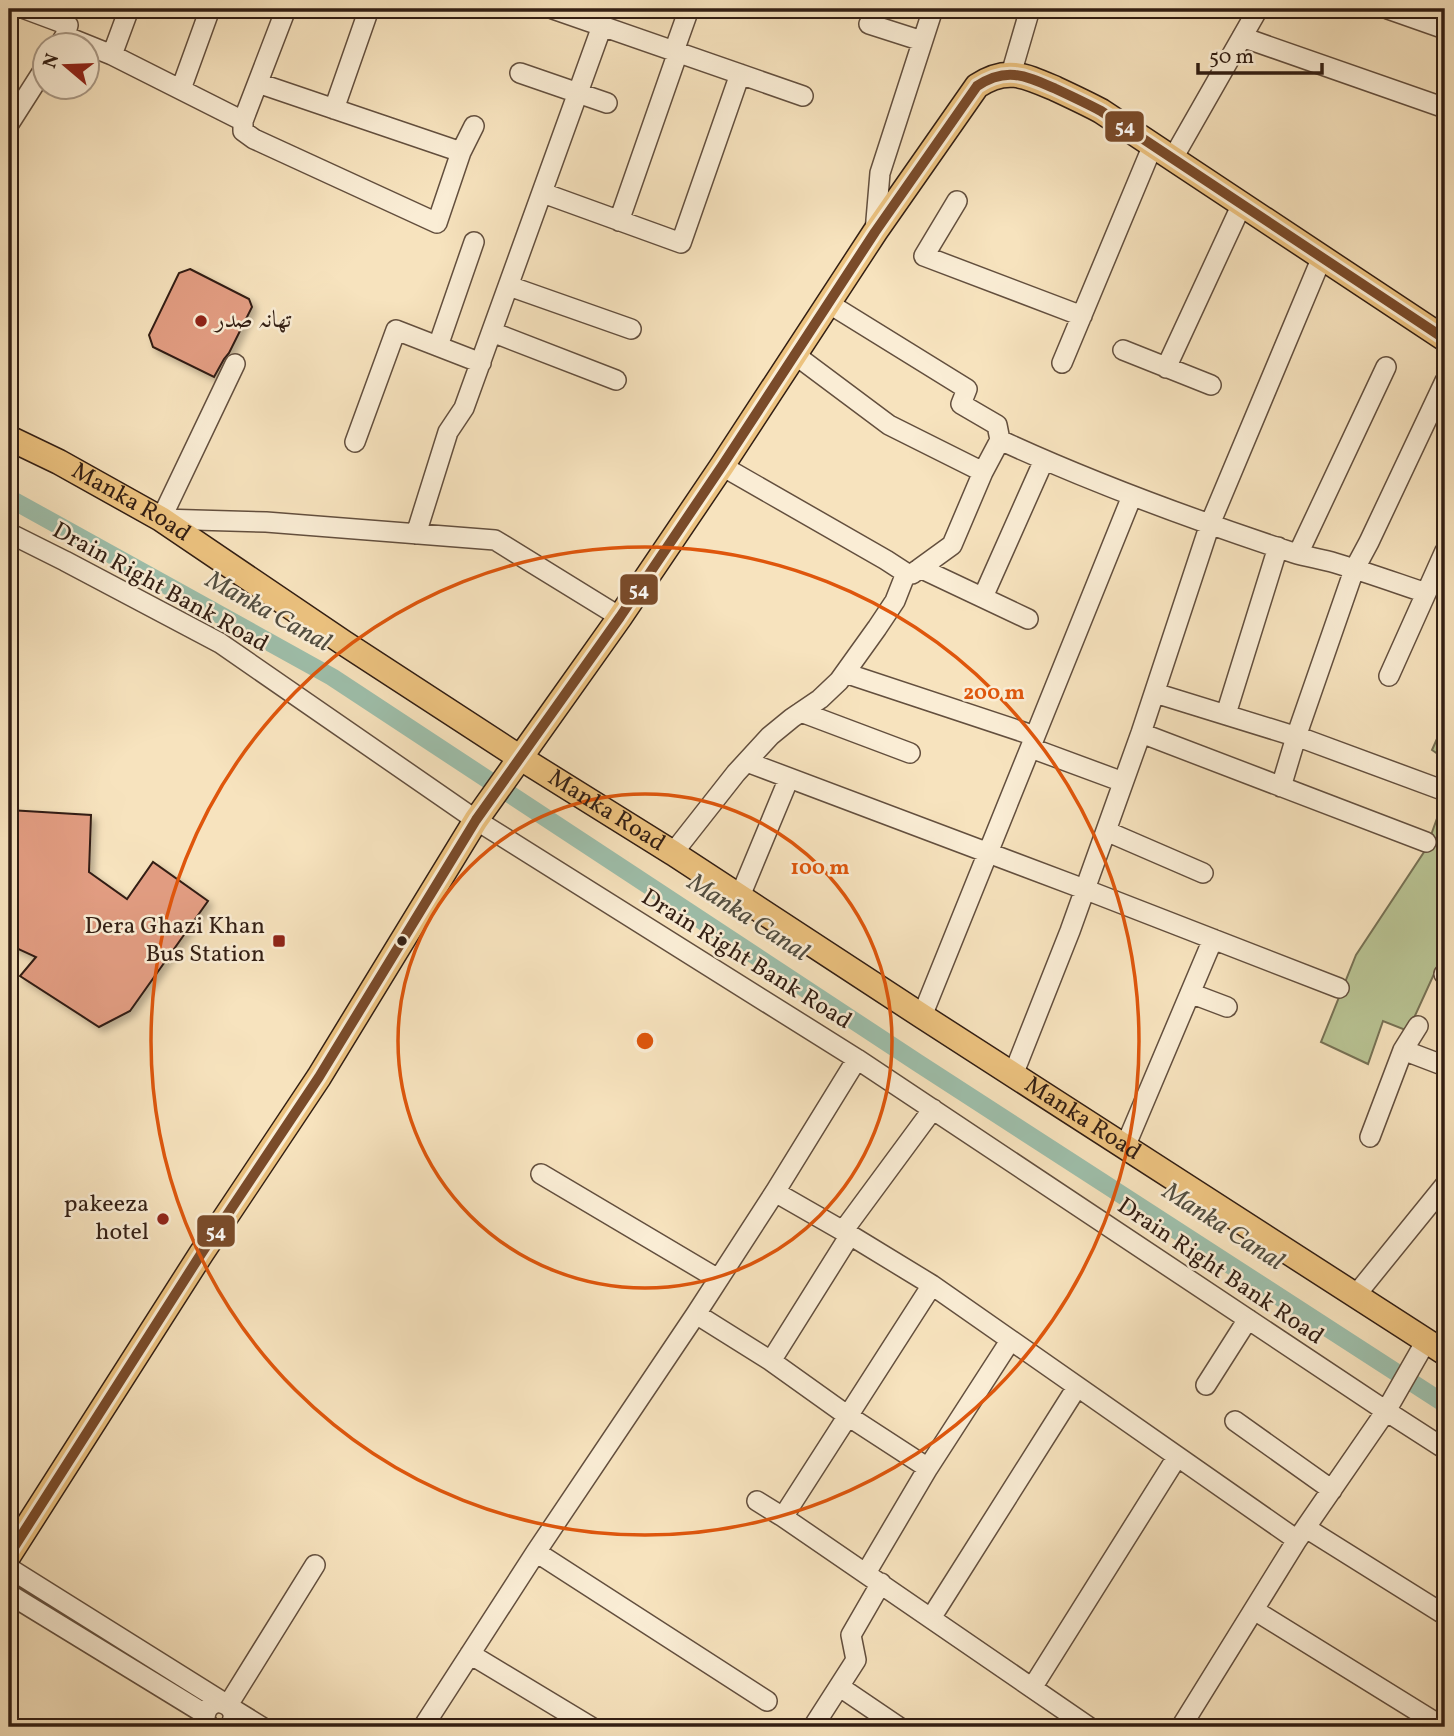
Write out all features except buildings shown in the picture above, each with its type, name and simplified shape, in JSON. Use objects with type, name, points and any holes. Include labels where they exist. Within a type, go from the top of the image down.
[{"type":"main road","points":[[9,1555],[201,1254],[319,1077],[483,810],[620,617],[875,232],[977,86],[999,75],[1021,75],[1101,111],[1445,339]]},
{"type":"main road","name":"Manka Road","points":[[9,438],[161,519],[344,643],[513,767],[673,853],[1436,1347]]},
{"type":"street","points":[[112,55],[129,9]]},
{"type":"street","points":[[181,89],[210,9]]},
{"type":"street","points":[[286,9],[243,121],[243,131],[254,139],[437,223],[461,152],[474,126]]},
{"type":"street","points":[[334,110],[369,9]]},
{"type":"street","points":[[553,9],[602,20],[676,52],[803,96]]},
{"type":"street","points":[[619,221],[689,9]]},
{"type":"street","points":[[875,232],[880,173],[933,9]]},
{"type":"street","points":[[1011,75],[1030,9]]},
{"type":"street","points":[[1062,363],[1082,316],[1163,151],[1242,37],[1258,9]]},
{"type":"street","points":[[1388,9],[1445,29]]},
{"type":"street","points":[[30,10],[68,25],[65,32]]},
{"type":"street","points":[[416,534],[448,432],[464,408],[481,363],[579,93],[602,20]]},
{"type":"street","points":[[869,23],[922,41]]},
{"type":"street","points":[[1242,37],[1445,108]]},
{"type":"street","points":[[102,52],[243,121]]},
{"type":"street","points":[[520,73],[607,103]]},
{"type":"street","points":[[543,193],[681,243],[740,74]]},
{"type":"street","points":[[258,83],[461,152]]},
{"type":"street","points":[[9,124],[32,88]]},
{"type":"street","points":[[957,201],[924,256],[1082,316]]},
{"type":"street","points":[[1166,368],[1242,204]]},
{"type":"street","points":[[438,346],[474,242]]},
{"type":"street","points":[[1013,1075],[1070,931],[1124,782],[1210,524],[1322,257]]},
{"type":"street","points":[[509,286],[631,328]]},
{"type":"street","points":[[673,853],[770,736],[820,699],[845,673],[913,571],[952,545],[983,472],[1000,440],[997,425],[961,404],[967,389],[828,303]]},
{"type":"street","points":[[355,442],[396,330],[481,363]]},
{"type":"street","points":[[492,332],[616,380]]},
{"type":"street","points":[[1123,351],[1211,386]]},
{"type":"street","points":[[794,354],[889,425],[983,472]]},
{"type":"street","points":[[235,364],[161,519],[266,522],[495,540],[620,617]]},
{"type":"street","points":[[1298,554],[1386,367]]},
{"type":"street","points":[[1281,787],[1354,570],[1445,381]]},
{"type":"street","points":[[1000,440],[1132,496],[1298,554],[1336,563],[1426,593]]},
{"type":"street","points":[[983,597],[1044,460]]},
{"type":"street","points":[[722,466],[886,560],[983,597],[1028,619]]},
{"type":"street","points":[[922,1016],[1132,496]]},
{"type":"street","name":"Drain Right Bank Road","points":[[9,533],[220,643],[483,810],[1445,1449]]},
{"type":"street","points":[[1226,715],[1278,547]]},
{"type":"street","points":[[1389,676],[1445,551]]},
{"type":"street","points":[[845,673],[1033,742],[1124,782]]},
{"type":"street","points":[[1155,693],[1296,737],[1445,791]]},
{"type":"street","points":[[802,712],[911,753]]},
{"type":"street","points":[[1141,733],[1426,842]]},
{"type":"street","points":[[747,761],[1339,988]]},
{"type":"street","points":[[740,897],[789,778]]},
{"type":"street","points":[[1106,831],[1203,873]]},
{"type":"street","points":[[1125,1147],[1213,939]]},
{"type":"street","points":[[1190,993],[1227,1007]]},
{"type":"street","points":[[1370,1137],[1403,1050],[1418,1026]]},
{"type":"street","points":[[1403,1050],[1445,1066]]},
{"type":"street","points":[[423,1727],[536,1552],[696,1314],[857,1059]]},
{"type":"street","points":[[771,1361],[846,1233],[933,1109]]},
{"type":"street","points":[[541,1174],[718,1279]]},
{"type":"street","points":[[1356,1296],[1445,1185]]},
{"type":"street","points":[[775,1192],[932,1285],[1177,1457],[1301,1534],[1445,1615]]},
{"type":"street","points":[[783,1517],[932,1285]]},
{"type":"street","points":[[696,1314],[771,1361],[928,1468]]},
{"type":"street","points":[[1206,1385],[1248,1319]]},
{"type":"street","points":[[813,1727],[856,1660],[851,1635],[873,1578],[928,1468],[1010,1341]]},
{"type":"street","points":[[1181,1727],[1301,1534],[1386,1411],[1414,1365],[1436,1347]]},
{"type":"street","points":[[931,1618],[1077,1387]]},
{"type":"street","points":[[1235,1421],[1332,1490]]},
{"type":"street","points":[[1032,1688],[1177,1457]]},
{"type":"street","points":[[758,1501],[1089,1727]]},
{"type":"street","points":[[536,1552],[767,1702]]},
{"type":"street","points":[[227,1705],[315,1565]]},
{"type":"street","points":[[9,1568],[262,1727]]},
{"type":"street","points":[[9,1594],[207,1721],[211,1705],[227,1705],[234,1719],[229,1727]]},
{"type":"street","points":[[1254,1610],[1443,1727]]},
{"type":"street","points":[[470,1654],[591,1727]]},
{"type":"street","points":[[840,1686],[899,1727]]},
{"type":"green space","points":[[1445,721],[1445,759],[1432,750]]},
{"type":"green space","points":[[1445,796],[1445,950],[1408,1031],[1383,1021],[1368,1064],[1321,1042],[1356,955],[1426,849]]},
{"type":"waterway","name":"Manka Canal","points":[[9,498],[332,677],[918,1063],[1445,1404]]},
{"type":"transit line","name":"54","points":[[9,1555],[201,1254],[319,1077],[476,820],[620,617],[875,232],[977,86],[998,76],[1026,77],[1101,111],[1445,339]]},
{"type":"place","name":"تھانہ صدر","points":[[201,321]]},
{"type":"place","name":"Dera Ghazi Khan Bus Station","points":[[279,941]]},
{"type":"place","name":"pakeeza hotel","points":[[163,1219]]}]
